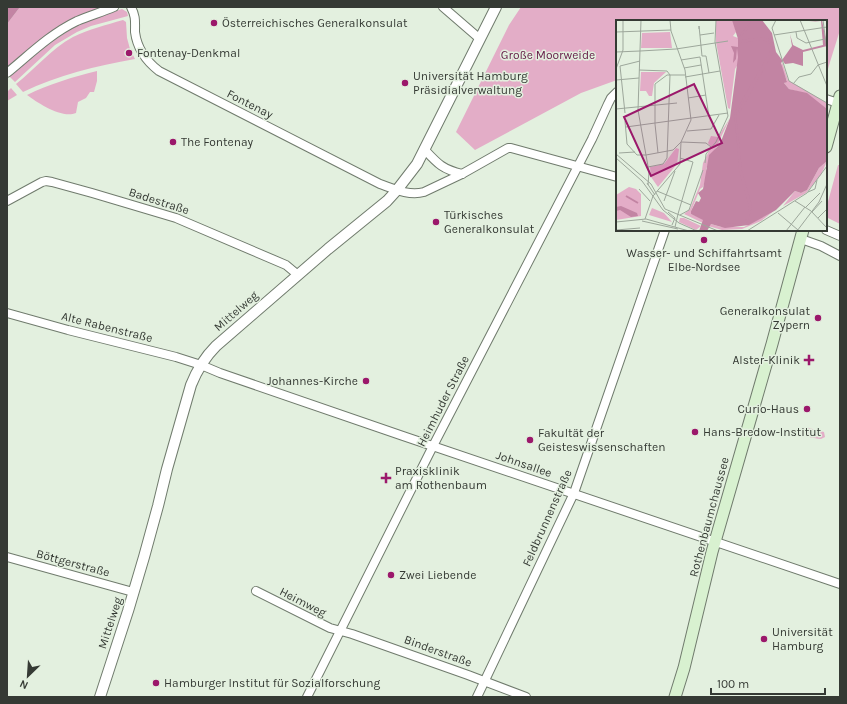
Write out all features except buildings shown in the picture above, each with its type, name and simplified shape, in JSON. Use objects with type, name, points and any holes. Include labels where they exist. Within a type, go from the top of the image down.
[{"type":"main road","points":[[827,143],[839,99]]},
{"type":"main road","name":"Rothenbaumchaussee","points":[[675,697],[684,668],[710,558],[802,235]]},
{"type":"street","points":[[7,73],[43,43],[63,29],[77,21],[114,7]]},
{"type":"street","name":"Fontenay","points":[[130,7],[135,17],[136,39],[139,47],[149,63],[159,71],[380,184],[406,193],[419,194],[462,174],[508,148],[577,165]]},
{"type":"street","points":[[443,7],[480,39]]},
{"type":"street","name":"Mittelweg","points":[[100,697],[133,592],[191,384],[200,365],[206,356],[216,346],[344,235],[387,201],[397,190],[417,164],[496,7]]},
{"type":"street","name":"Heimhuder Straße","points":[[307,697],[433,446],[577,165],[592,139],[608,104],[616,93]]},
{"type":"street","points":[[827,99],[839,99]]},
{"type":"street","points":[[424,149],[446,169],[462,174]]},
{"type":"street","points":[[577,165],[616,177]]},
{"type":"street","name":"Badestraße","points":[[7,201],[37,184],[46,181],[178,219],[286,265],[298,275]]},
{"type":"street","points":[[827,230],[840,236]]},
{"type":"street","name":"Feldbrunnenstraße","points":[[477,697],[574,494],[665,231]]},
{"type":"street","points":[[802,235],[840,256]]},
{"type":"street","name":"Alte Rabenstraße","points":[[7,313],[176,357],[200,365]]},
{"type":"street","name":"Johnsallee","points":[[200,365],[433,446],[840,584]]},
{"type":"street","name":"Böttgerstraße","points":[[7,557],[133,592]]},
{"type":"street","name":"Heimweg","points":[[256,591],[330,628],[341,631]]},
{"type":"street","name":"Binderstraße","points":[[341,631],[359,636],[526,697]]},
{"type":"green space","points":[[20,7],[105,7],[7,69],[7,24]]},
{"type":"green space","name":"Große Moorweide","points":[[521,7],[840,7],[840,30],[827,73],[827,20],[616,20],[616,80],[581,93],[475,150],[456,132],[509,25]]},
{"type":"green space","points":[[122,9],[127,12],[128,16],[91,26],[77,32],[55,45],[15,82],[9,76],[46,46],[71,29],[82,23]]},
{"type":"green space","points":[[123,20],[126,22],[127,38],[135,59],[78,72],[23,92],[16,84],[50,53],[73,37],[91,29]]},
{"type":"green space","points":[[97,71],[97,81],[94,92],[90,92],[86,98],[78,102],[76,113],[64,114],[57,112],[27,95],[61,81]]},
{"type":"green space","points":[[11,88],[17,95],[7,101],[7,92]]},
{"type":"green space","points":[[838,165],[840,165],[840,224],[827,218],[827,205]]},
{"type":"green space","points":[[805,427],[824,432],[825,437],[821,439],[806,435],[803,430]]},
{"type":"shaded area","points":[[7,7],[20,7],[7,24]]},
{"type":"place","name":"Österreichisches Generalkonsulat","points":[[214,23]]},
{"type":"place","name":"Fontenay-Denkmal","points":[[129,53]]},
{"type":"place","name":"Universität Hamburg Präsidialverwaltung","points":[[405,83]]},
{"type":"place","name":"The Fontenay","points":[[173,142]]},
{"type":"place","name":"Türkisches Generalkonsulat","points":[[436,222]]},
{"type":"place","name":"Wasser- und Schiffahrtsamt Elbe-Nordsee","points":[[704,240]]},
{"type":"place","name":"Generalkonsulat Zypern","points":[[818,318]]},
{"type":"place","name":"Alster-Klinik","points":[[809,360]]},
{"type":"place","name":"Johannes-Kirche","points":[[366,381]]},
{"type":"place","name":"Curio-Haus","points":[[807,409]]},
{"type":"place","name":"Hans-Bredow-Institut","points":[[695,432]]},
{"type":"place","name":"Fakultät der Geisteswissenschaften","points":[[530,440]]},
{"type":"place","name":"Praxisklinik am Rothenbaum","points":[[386,478]]},
{"type":"place","name":"Zwei Liebende","points":[[391,575]]},
{"type":"place","name":"Universität Hamburg","points":[[764,639]]},
{"type":"place","name":"Hamburger Institut für Sozialforschung","points":[[156,683]]}]
